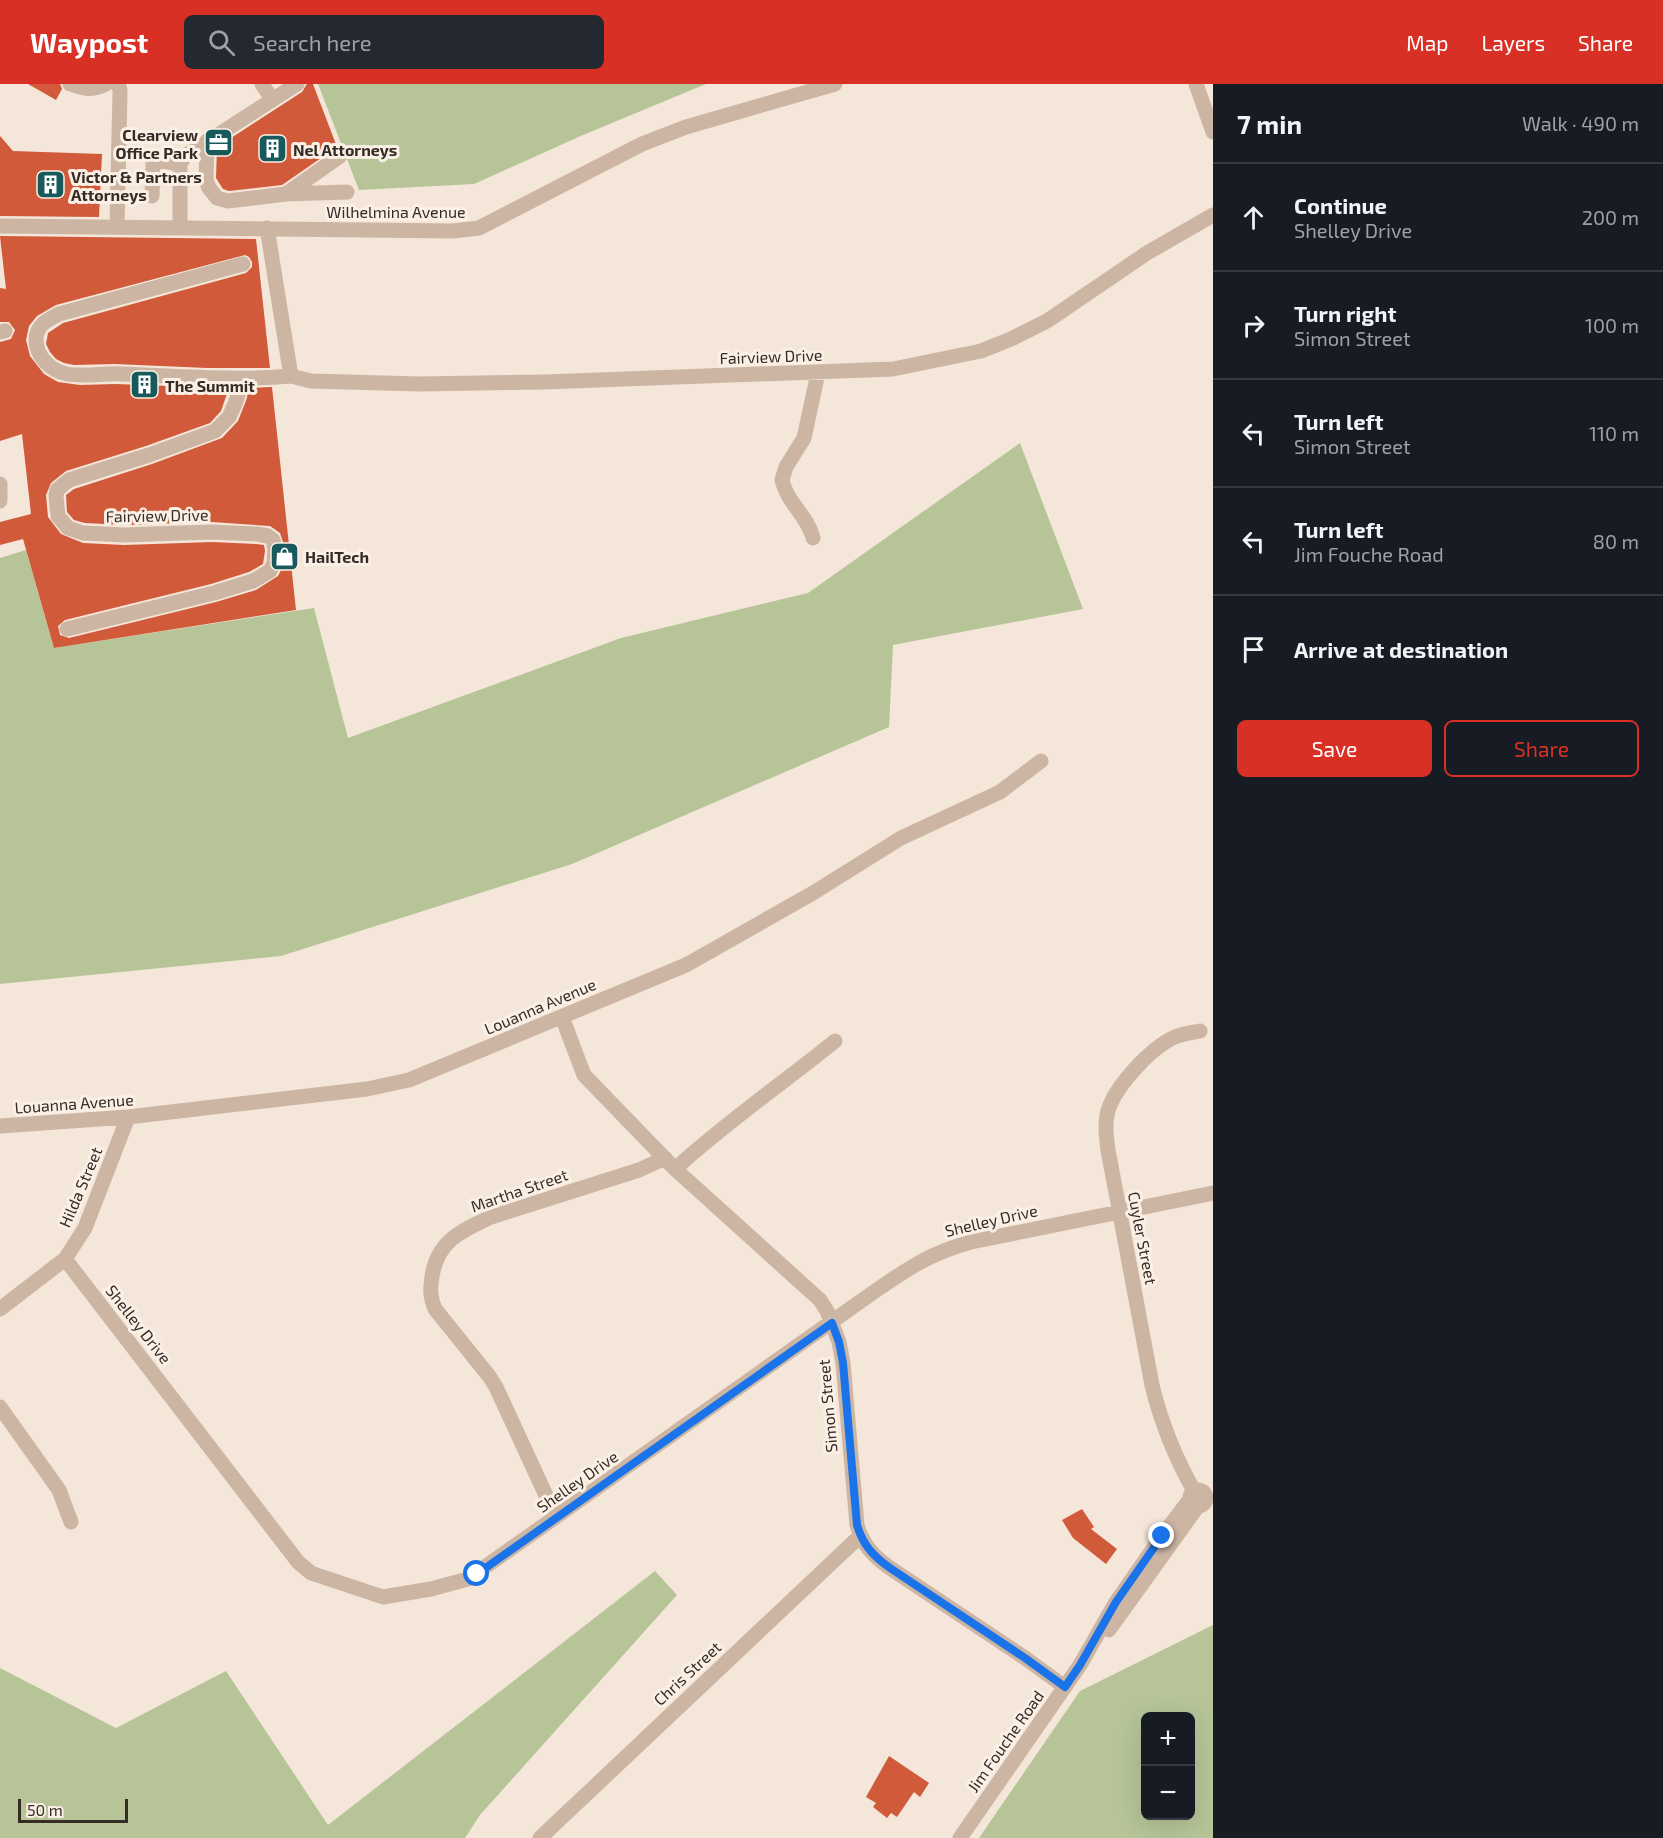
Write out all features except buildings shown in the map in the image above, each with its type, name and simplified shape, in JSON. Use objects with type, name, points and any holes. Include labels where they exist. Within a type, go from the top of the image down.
[{"type":"street","points":[[70,84],[85,90],[106,84]]},
{"type":"street","points":[[117,227],[120,90],[118,84]]},
{"type":"street","points":[[262,84],[272,99]]},
{"type":"street","points":[[180,228],[180,164],[184,156],[297,84]]},
{"type":"street","name":"Wilhelmina Avenue","points":[[0,226],[453,231],[479,228],[642,144],[686,128],[835,84]]},
{"type":"street","points":[[1196,84],[1213,132]]},
{"type":"street","points":[[207,141],[206,180],[217,198],[228,201],[286,194],[347,192]]},
{"type":"street","points":[[286,194],[340,156]]},
{"type":"street","points":[[152,196],[155,160],[180,164]]},
{"type":"street","name":"Fairview Drive","points":[[243,264],[59,314],[45,320],[38,329],[36,341],[42,359],[52,368],[67,374],[239,379],[291,376],[311,381],[442,383],[568,382],[893,369],[981,351],[1011,339],[1047,321],[1147,254],[1213,215]]},
{"type":"street","points":[[267,228],[291,376]]},
{"type":"street","points":[[813,538],[808,523],[792,503],[782,480],[786,467],[804,438],[818,373]]},
{"type":"street","name":"Fairview Drive","points":[[67,629],[214,593],[253,581],[270,571],[274,562],[275,550],[273,540],[268,536],[212,532],[124,535],[83,533],[68,528],[62,523],[56,508],[57,490],[69,480],[149,455],[215,430],[229,417],[236,404],[239,379]]},
{"type":"street","points":[[0,484],[0,501]]},
{"type":"street","name":"Louanna Avenue","points":[[0,1126],[128,1117],[386,1086],[409,1080],[686,965],[813,893],[902,838],[1000,792],[1041,761]]},
{"type":"street","name":"Simon Street","points":[[562,1017],[584,1075],[670,1164],[820,1300],[839,1342],[843,1363],[855,1510],[860,1536],[875,1557],[1065,1687]]},
{"type":"street","name":"Cuyler Street","points":[[1200,1030],[1171,1038],[1159,1046],[1119,1088],[1110,1105],[1105,1129],[1157,1407],[1170,1443],[1202,1495]]},
{"type":"street","name":"Martha Street","points":[[556,1517],[496,1387],[435,1310],[430,1289],[433,1270],[440,1250],[471,1226],[491,1217],[639,1170],[670,1164],[705,1142],[836,1041]]},
{"type":"street","name":"Hilda Street","points":[[0,1309],[65,1258],[85,1228],[128,1117]]},
{"type":"street","name":"Shelley Drive","points":[[65,1258],[298,1562],[311,1573],[383,1597],[431,1589],[468,1579],[922,1259],[942,1250],[1012,1233],[1213,1193]]},
{"type":"street","points":[[0,1407],[59,1490],[71,1522]]},
{"type":"street","name":"Jim Fouche Road","points":[[960,1838],[1080,1665],[1098,1644],[1140,1577],[1202,1495]]},
{"type":"street","name":"Chris Street","points":[[540,1838],[860,1536]]},
{"type":"green space","points":[[318,84],[706,84],[583,135],[474,184],[359,190]]},
{"type":"green space","points":[[1020,443],[1083,609],[893,645],[889,727],[572,864],[281,956],[0,984],[0,558],[26,550],[54,648],[314,608],[348,738],[621,638],[808,593]]},
{"type":"green space","points":[[655,1571],[677,1595],[480,1815],[465,1838],[0,1838],[0,1668],[116,1728],[226,1671],[328,1825]]},
{"type":"green space","points":[[1213,1625],[1213,1838],[979,1838],[1080,1691]]},
{"type":"place","name":"Clearview Office Park","points":[[219,143]]},
{"type":"place","name":"Nel Attorneys","points":[[272,149]]},
{"type":"place","name":"Victor & Partners Attorneys","points":[[50,185]]},
{"type":"place","name":"The Summit","points":[[144,385]]},
{"type":"place","name":"HailTech","points":[[284,556]]},
{"type":"route","points":[[477,1574],[832,1323],[843,1363],[857,1525],[866,1547],[890,1568],[1065,1687],[1116,1602],[1162,1536]]}]
